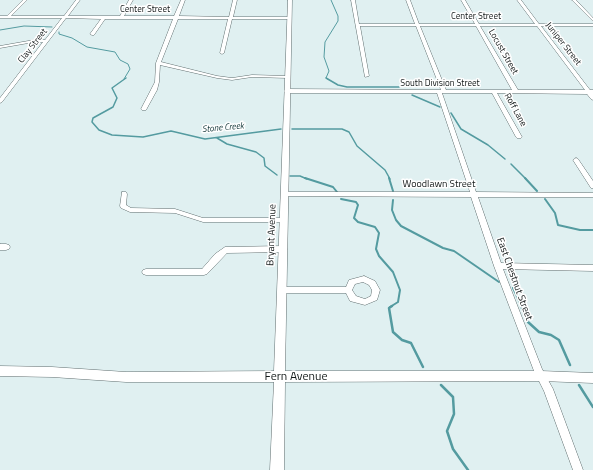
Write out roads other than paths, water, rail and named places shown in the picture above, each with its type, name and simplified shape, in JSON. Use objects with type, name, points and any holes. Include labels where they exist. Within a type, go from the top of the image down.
[{"type":"main road","name":"Bryant Avenue","points":[[277,470],[290,0]]},
{"type":"main road","name":"Fern Avenue","points":[[0,371],[52,372],[126,377],[279,378],[541,376],[593,378]]},
{"type":"street","points":[[8,17],[25,0]]},
{"type":"street","name":"Clay Street","points":[[0,101],[78,0]]},
{"type":"street","points":[[121,18],[131,0]]},
{"type":"street","points":[[144,108],[157,82],[158,63],[183,0]]},
{"type":"street","points":[[222,53],[235,0]]},
{"type":"street","points":[[353,0],[367,76]]},
{"type":"street","name":"East Chestnut Street","points":[[408,0],[441,91],[498,266],[541,376],[548,389],[578,470]]},
{"type":"street","name":"Locust Street","points":[[464,0],[516,92]]},
{"type":"street","name":"Juniper Street","points":[[519,0],[591,92],[593,98]]},
{"type":"street","points":[[574,0],[593,20]]},
{"type":"street","name":"Center Street","points":[[0,17],[289,18]]},
{"type":"street","points":[[92,34],[103,18]]},
{"type":"street","name":"Center Street","points":[[358,25],[593,26]]},
{"type":"street","points":[[0,47],[34,41],[46,41]]},
{"type":"street","points":[[158,63],[217,78],[288,77]]},
{"type":"street","name":"South Division Street","points":[[287,91],[591,92]]},
{"type":"street","name":"Roff Lane","points":[[494,92],[519,137]]},
{"type":"street","points":[[576,160],[593,186]]},
{"type":"street","points":[[124,194],[123,206],[130,210],[175,211],[203,220],[284,220]]},
{"type":"street","name":"Woodlawn Street","points":[[284,194],[593,195]]},
{"type":"street","points":[[146,272],[199,273],[208,268],[218,256],[226,250],[283,249]]},
{"type":"street","points":[[498,266],[593,268]]},
{"type":"street","points":[[282,290],[348,290]]},
{"type":"waterway","points":[[326,78],[329,71],[324,57],[325,42],[338,21],[338,16],[331,0]]},
{"type":"waterway","name":"Stone Creek","points":[[0,30],[24,26],[52,27]]},
{"type":"waterway","name":"Stone Creek","points":[[59,32],[59,34],[72,38],[87,47],[115,52],[120,60],[128,64],[130,69],[124,79]]},
{"type":"waterway","name":"Stone Creek","points":[[126,78],[112,88],[117,98],[113,107],[93,118],[92,122],[99,130],[112,135],[143,137],[171,131],[205,139],[281,129]]},
{"type":"waterway","points":[[326,78],[338,85],[347,87],[399,87]]},
{"type":"waterway","points":[[412,95],[440,107]]},
{"type":"waterway","points":[[451,113],[461,129],[488,145],[505,159]]},
{"type":"waterway","name":"Stone Creek","points":[[292,129],[342,129],[349,132],[357,146],[385,170],[390,179]]},
{"type":"waterway","points":[[217,138],[227,144],[256,152],[264,158],[265,166],[277,175]]},
{"type":"waterway","points":[[511,164],[525,178]]},
{"type":"waterway","points":[[290,176],[300,176],[307,179]]},
{"type":"waterway","points":[[305,178],[333,187],[337,192]]},
{"type":"waterway","name":"Stone Creek","points":[[389,178],[393,191]]},
{"type":"waterway","points":[[525,178],[537,191]]},
{"type":"waterway","points":[[341,199],[356,202],[358,205],[354,218],[358,222],[375,227],[379,233],[376,249],[379,256],[393,272],[400,290],[398,302],[390,307]]},
{"type":"waterway","points":[[545,199],[555,213],[558,225],[580,230],[593,230]]},
{"type":"waterway","name":"Stone Creek","points":[[393,200],[392,210],[396,220],[401,226],[443,248],[454,251],[499,282]]},
{"type":"waterway","name":"Stone Creek","points":[[513,288],[522,307]]},
{"type":"waterway","points":[[392,306],[389,308],[393,332],[402,340],[411,343],[423,367]]},
{"type":"waterway","name":"Stone Creek","points":[[521,306],[528,322],[539,332],[551,335],[559,340],[570,365]]},
{"type":"waterway","points":[[441,385],[453,397],[454,414],[447,431],[453,449],[468,470]]},
{"type":"waterway","name":"Stone Creek","points":[[579,385],[593,407]]}]
